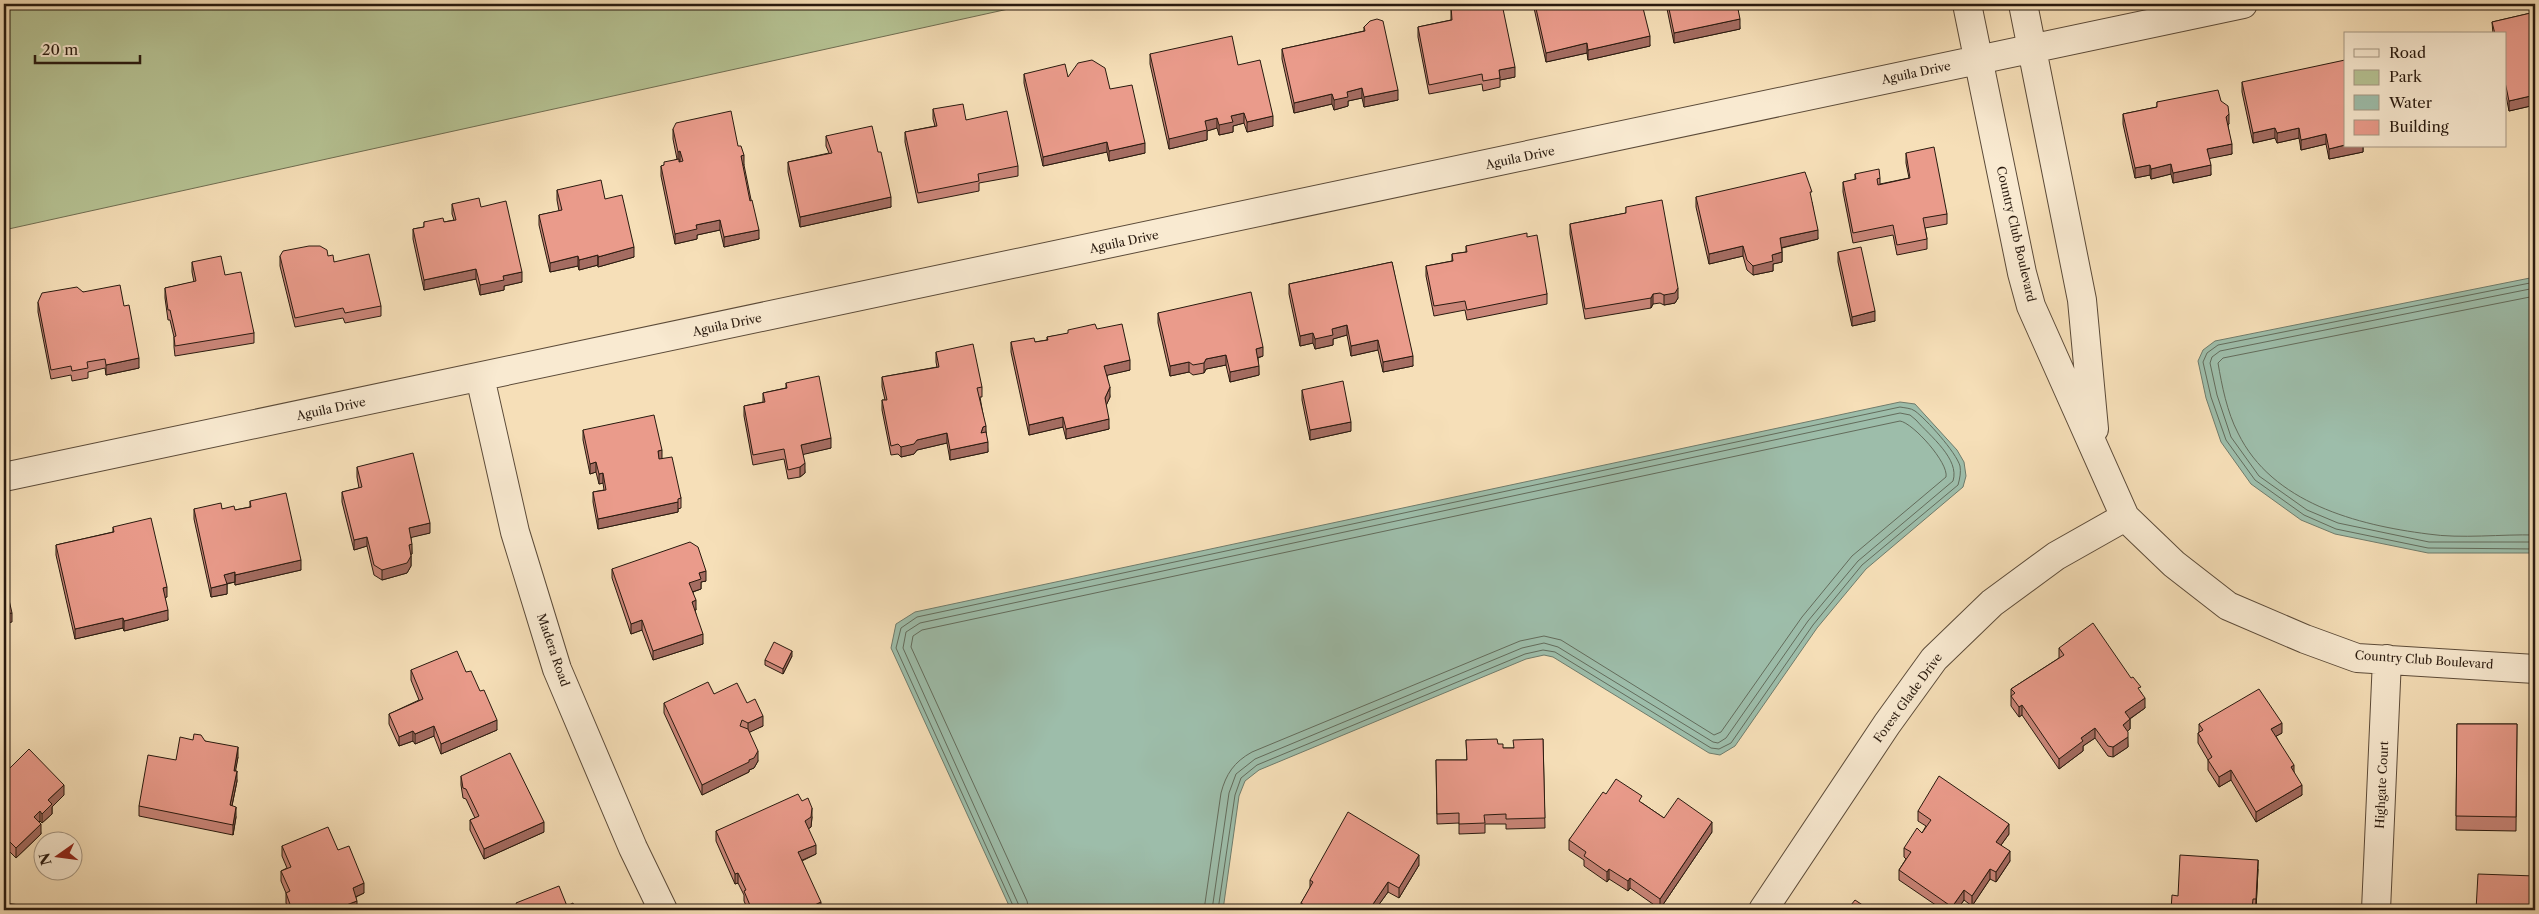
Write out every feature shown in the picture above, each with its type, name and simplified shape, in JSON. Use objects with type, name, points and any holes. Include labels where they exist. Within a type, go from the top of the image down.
[{"type":"street","name":"Country Club Boulevard","points":[[1967,4],[2022,274],[2031,306],[2126,517],[2174,564],[2228,606],[2305,639],[2357,658],[2535,668]]},
{"type":"street","name":"Country Club Boulevard","points":[[2023,4],[2082,300],[2096,453]]},
{"type":"street","name":"Aguila Drive","points":[[4,478],[2243,4]]},
{"type":"street","name":"Madera Road","points":[[480,377],[515,532],[557,669],[633,848],[663,910]]},
{"type":"street","name":"Forest Glade Drive","points":[[1763,910],[1887,724],[1934,659],[1992,603],[2048,562],[2126,517]]},
{"type":"street","name":"Highgate Court","points":[[2376,910],[2387,659]]},
{"type":"green space","points":[[4,4],[1031,4],[4,230]]},
{"type":"water","points":[[2535,277],[2535,553],[2428,553],[2335,534],[2301,520],[2251,484],[2221,442],[2206,398],[2198,361],[2203,350],[2215,341]]},
{"type":"water","points":[[1900,402],[1915,404],[1957,450],[1964,462],[1966,476],[1963,487],[1866,569],[1817,628],[1735,746],[1720,755],[1709,753],[1553,657],[1544,655],[1526,659],[1259,770],[1245,781],[1239,796],[1223,910],[1011,910],[891,648],[896,624],[915,612]]},
{"type":"building","points":[[1460,4],[1502,4],[1515,67],[1499,70],[1500,78],[1483,81],[1482,74],[1429,85],[1418,27],[1452,20],[1451,6]]},
{"type":"building","points":[[1535,4],[1642,4],[1650,36],[1588,50],[1587,43],[1546,53]]},
{"type":"building","points":[[1668,4],[1737,4],[1740,19],[1674,33]]},
{"type":"building","points":[[2535,12],[2535,95],[2509,101],[2506,87],[2506,32],[2494,32],[2492,22]]},
{"type":"building","points":[[1377,19],[1383,21],[1398,90],[1364,97],[1362,88],[1347,92],[1348,97],[1334,100],[1332,94],[1294,103],[1282,49],[1365,31],[1364,27],[1370,21]]},
{"type":"building","points":[[1232,36],[1238,65],[1260,60],[1273,116],[1247,122],[1244,113],[1231,116],[1233,122],[1219,125],[1217,118],[1205,121],[1207,130],[1169,139],[1150,54]]},
{"type":"building","points":[[1092,60],[1105,68],[1110,89],[1132,85],[1145,143],[1109,151],[1107,142],[1043,157],[1024,74],[1065,64],[1068,77],[1078,63]]},
{"type":"building","points":[[2344,60],[2344,145],[2329,149],[2326,134],[2301,140],[2299,128],[2277,133],[2275,128],[2253,133],[2242,82]]},
{"type":"building","points":[[2218,90],[2221,101],[2228,106],[2229,114],[2226,117],[2232,144],[2207,149],[2211,165],[2173,173],[2171,164],[2151,169],[2150,165],[2135,168],[2123,114],[2157,107],[2157,102]]},
{"type":"building","points":[[963,104],[966,120],[1007,111],[1018,166],[978,174],[979,181],[918,193],[905,132],[937,126],[933,109]]},
{"type":"building","points":[[731,111],[738,146],[741,146],[744,155],[741,156],[750,201],[752,200],[759,230],[724,237],[720,220],[696,225],[697,229],[675,234],[661,166],[664,165],[664,162],[679,159],[679,162],[683,161],[680,151],[678,152],[673,129],[676,123]]},
{"type":"building","points":[[872,126],[878,152],[881,152],[891,197],[800,217],[788,162],[832,153],[826,136]]},
{"type":"building","points":[[1934,147],[1947,214],[1923,218],[1927,239],[1897,245],[1893,225],[1853,233],[1843,182],[1856,179],[1855,174],[1879,169],[1880,178],[1877,179],[1878,185],[1910,178],[1906,153]]},
{"type":"building","points":[[1805,172],[1812,192],[1810,192],[1818,230],[1780,238],[1782,252],[1772,255],[1773,261],[1753,266],[1747,260],[1743,246],[1709,254],[1696,197]]},
{"type":"building","points":[[601,180],[605,199],[622,195],[634,247],[598,257],[598,255],[579,260],[578,256],[550,263],[539,215],[562,210],[557,190]]},
{"type":"building","points":[[479,198],[481,207],[506,201],[522,272],[503,276],[504,280],[480,285],[476,269],[424,280],[413,229],[424,227],[424,222],[443,218],[444,222],[456,220],[452,204]]},
{"type":"building","points":[[1662,200],[1678,288],[1675,293],[1653,294],[1651,298],[1585,309],[1570,224],[1626,213],[1626,207]]},
{"type":"building","points":[[1527,233],[1527,237],[1537,235],[1547,294],[1467,310],[1465,301],[1434,306],[1426,266],[1453,261],[1452,254],[1467,252],[1466,246]]},
{"type":"building","points":[[320,246],[327,250],[328,256],[333,255],[334,262],[369,254],[381,306],[345,313],[343,308],[295,318],[280,256],[283,251]]},
{"type":"building","points":[[1861,247],[1875,311],[1852,317],[1838,252]]},
{"type":"building","points":[[221,256],[225,275],[241,272],[254,333],[175,346],[174,337],[176,336],[170,310],[168,310],[165,288],[196,281],[192,262]]},
{"type":"building","points":[[1392,262],[1413,356],[1383,362],[1378,340],[1351,346],[1347,325],[1332,329],[1333,335],[1315,339],[1313,333],[1300,336],[1289,284]]},
{"type":"building","points":[[120,285],[124,306],[129,305],[139,358],[106,365],[105,359],[87,362],[88,368],[72,371],[71,366],[51,370],[38,302],[42,293],[77,287],[83,292]]},
{"type":"building","points":[[1251,292],[1263,347],[1256,349],[1259,366],[1230,372],[1226,355],[1206,359],[1204,363],[1193,365],[1189,362],[1170,366],[1158,313]]},
{"type":"building","points":[[1095,324],[1097,329],[1122,324],[1130,360],[1104,366],[1110,387],[1105,398],[1109,419],[1066,429],[1063,417],[1029,425],[1011,342],[1034,338],[1035,342],[1048,340],[1047,337],[1068,333],[1068,330]]},
{"type":"building","points":[[973,344],[982,387],[977,388],[986,426],[983,427],[981,433],[986,432],[988,442],[950,450],[947,433],[917,440],[914,444],[901,447],[898,444],[891,446],[882,400],[887,400],[882,377],[939,367],[936,352]]},
{"type":"building","points":[[819,376],[831,438],[801,445],[805,463],[800,467],[788,470],[784,449],[753,455],[744,406],[765,402],[763,393],[787,388],[786,383]]},
{"type":"building","points":[[1343,381],[1351,422],[1310,430],[1302,390]]},
{"type":"building","points":[[654,415],[662,450],[658,451],[659,459],[672,457],[681,498],[678,499],[678,502],[598,519],[593,492],[606,490],[603,473],[599,474],[596,462],[590,464],[583,430]]},
{"type":"building","points":[[413,453],[430,523],[409,528],[412,544],[409,545],[411,556],[407,563],[382,570],[374,565],[367,537],[354,540],[342,492],[362,487],[357,467]]},
{"type":"building","points":[[286,493],[301,560],[235,575],[235,572],[224,575],[227,584],[211,588],[194,509],[221,503],[222,509],[234,506],[235,510],[251,507],[250,501]]},
{"type":"building","points":[[151,518],[167,587],[163,588],[168,610],[124,621],[123,618],[75,629],[56,545],[114,532],[113,527]]},
{"type":"building","points":[[690,542],[698,547],[706,571],[699,573],[701,579],[689,583],[696,600],[692,602],[703,634],[653,651],[642,620],[631,624],[612,569]]},
{"type":"building","points":[[4,578],[12,613],[4,614]]},
{"type":"building","points":[[2093,623],[2131,678],[2133,677],[2141,687],[2138,688],[2145,698],[2125,712],[2130,719],[2123,725],[2128,732],[2128,737],[2113,747],[2108,746],[2095,728],[2081,738],[2083,741],[2059,759],[2022,705],[2019,707],[2011,696],[2015,693],[2011,689],[2064,655],[2059,648]]},
{"type":"building","points":[[774,642],[792,651],[783,669],[765,660]]},
{"type":"building","points":[[457,651],[466,672],[471,671],[480,691],[484,690],[497,720],[441,744],[434,726],[415,734],[413,731],[399,737],[389,714],[423,699],[411,670]]},
{"type":"building","points":[[708,682],[714,694],[737,683],[747,703],[755,699],[763,716],[748,723],[742,720],[740,726],[748,729],[758,751],[754,758],[702,785],[664,703]]},
{"type":"building","points":[[2259,689],[2282,723],[2271,729],[2294,765],[2291,767],[2302,785],[2256,812],[2231,770],[2219,777],[2208,760],[2212,757],[2198,733],[2203,730],[2199,724]]},
{"type":"building","points":[[2457,724],[2517,724],[2516,817],[2456,816]]},
{"type":"building","points":[[194,734],[201,735],[205,741],[238,747],[234,771],[237,771],[230,805],[236,807],[233,825],[139,806],[148,755],[176,760],[180,737],[193,740]]},
{"type":"building","points":[[1497,739],[1498,744],[1503,744],[1503,748],[1514,748],[1513,740],[1543,739],[1545,818],[1506,819],[1506,814],[1484,815],[1485,823],[1459,824],[1459,813],[1437,814],[1436,760],[1467,760],[1466,740]]},
{"type":"building","points":[[29,749],[64,785],[48,800],[52,804],[42,814],[40,811],[34,817],[41,824],[16,848],[4,836],[4,770],[6,772]]},
{"type":"building","points":[[510,753],[544,822],[484,849],[470,820],[479,816],[466,789],[463,788],[461,776]]},
{"type":"building","points":[[1939,776],[2009,824],[1996,842],[2010,851],[1996,872],[1990,869],[1972,896],[1964,890],[1952,907],[1899,870],[1911,852],[1904,848],[1917,828],[1922,833],[1931,820],[1918,811]]},
{"type":"building","points":[[1616,779],[1642,796],[1639,801],[1664,818],[1678,798],[1712,822],[1660,899],[1630,878],[1628,881],[1609,869],[1607,872],[1584,856],[1586,852],[1569,840],[1603,792],[1606,794]]},
{"type":"building","points":[[798,794],[802,801],[808,798],[812,808],[811,817],[805,821],[816,845],[798,852],[821,902],[804,910],[752,910],[744,891],[746,890],[738,873],[735,874],[716,831]]},
{"type":"building","points":[[1348,812],[1419,855],[1399,888],[1388,882],[1369,910],[1313,910],[1301,903],[1313,882],[1310,880]]},
{"type":"building","points":[[328,827],[338,850],[349,846],[364,883],[353,888],[357,901],[333,910],[292,910],[286,893],[290,891],[281,871],[291,867],[282,846]]},
{"type":"building","points":[[2180,855],[2258,860],[2256,899],[2253,899],[2252,910],[2171,910],[2172,895],[2178,896]]},
{"type":"building","points":[[2478,874],[2535,876],[2535,910],[2476,910]]},
{"type":"building","points":[[559,886],[567,906],[573,903],[576,910],[516,910],[514,907],[517,906],[516,903]]},
{"type":"building","points":[[1855,900],[1870,910],[1847,910]]},
{"type":"building","points":[[4,903],[20,905],[19,910],[4,910]]}]
